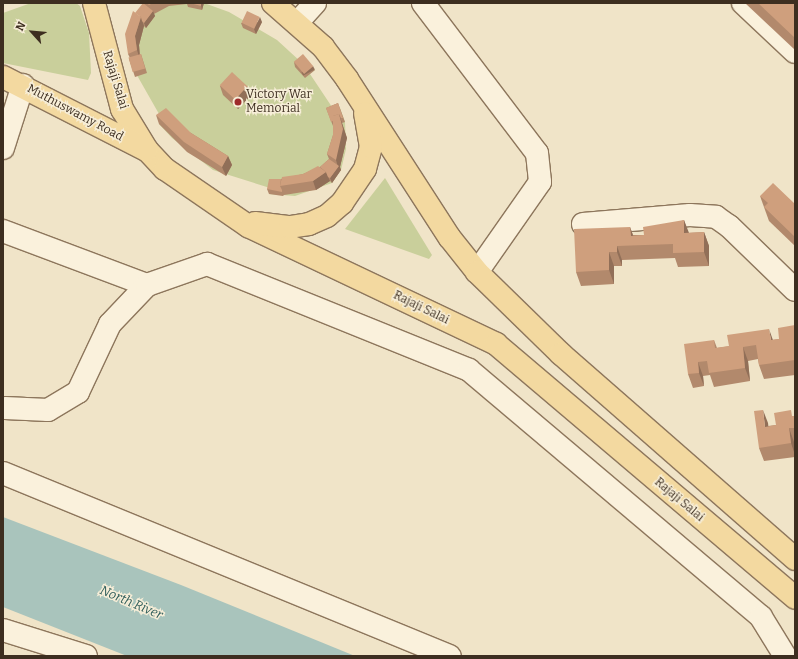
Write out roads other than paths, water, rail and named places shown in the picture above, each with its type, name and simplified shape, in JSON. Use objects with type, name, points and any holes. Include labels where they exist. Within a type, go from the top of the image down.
[{"type":"main road","name":"Rajaji Salai","points":[[94,3],[122,109],[147,150],[184,184],[238,219],[496,344],[795,598]]},
{"type":"main road","points":[[273,3],[323,47],[358,96],[450,238],[477,272],[561,354],[795,558]]},
{"type":"main road","name":"Muthuswamy Road","points":[[13,81],[147,150]]},
{"type":"main road","points":[[238,219],[290,227],[327,216],[342,203],[365,169],[371,147],[369,124],[358,96]]},
{"type":"street","points":[[297,23],[315,3]]},
{"type":"street","points":[[422,3],[537,152],[540,182],[477,272]]},
{"type":"street","points":[[743,3],[795,52]]},
{"type":"street","points":[[3,148],[13,81]]},
{"type":"street","points":[[583,224],[690,215],[716,217],[730,226],[795,290]]},
{"type":"street","points":[[3,231],[147,285]]},
{"type":"street","points":[[4,409],[48,410],[78,392],[110,324],[147,285],[207,264],[470,370],[761,617],[786,656]]},
{"type":"street","points":[[3,473],[442,654]]},
{"type":"street","points":[[3,630],[86,656]]},
{"type":"water","name":"North River","points":[[3,517],[181,585],[355,656],[127,656],[3,607]]},
{"type":"place","name":"Victory War Memorial","points":[[238,102]]}]
